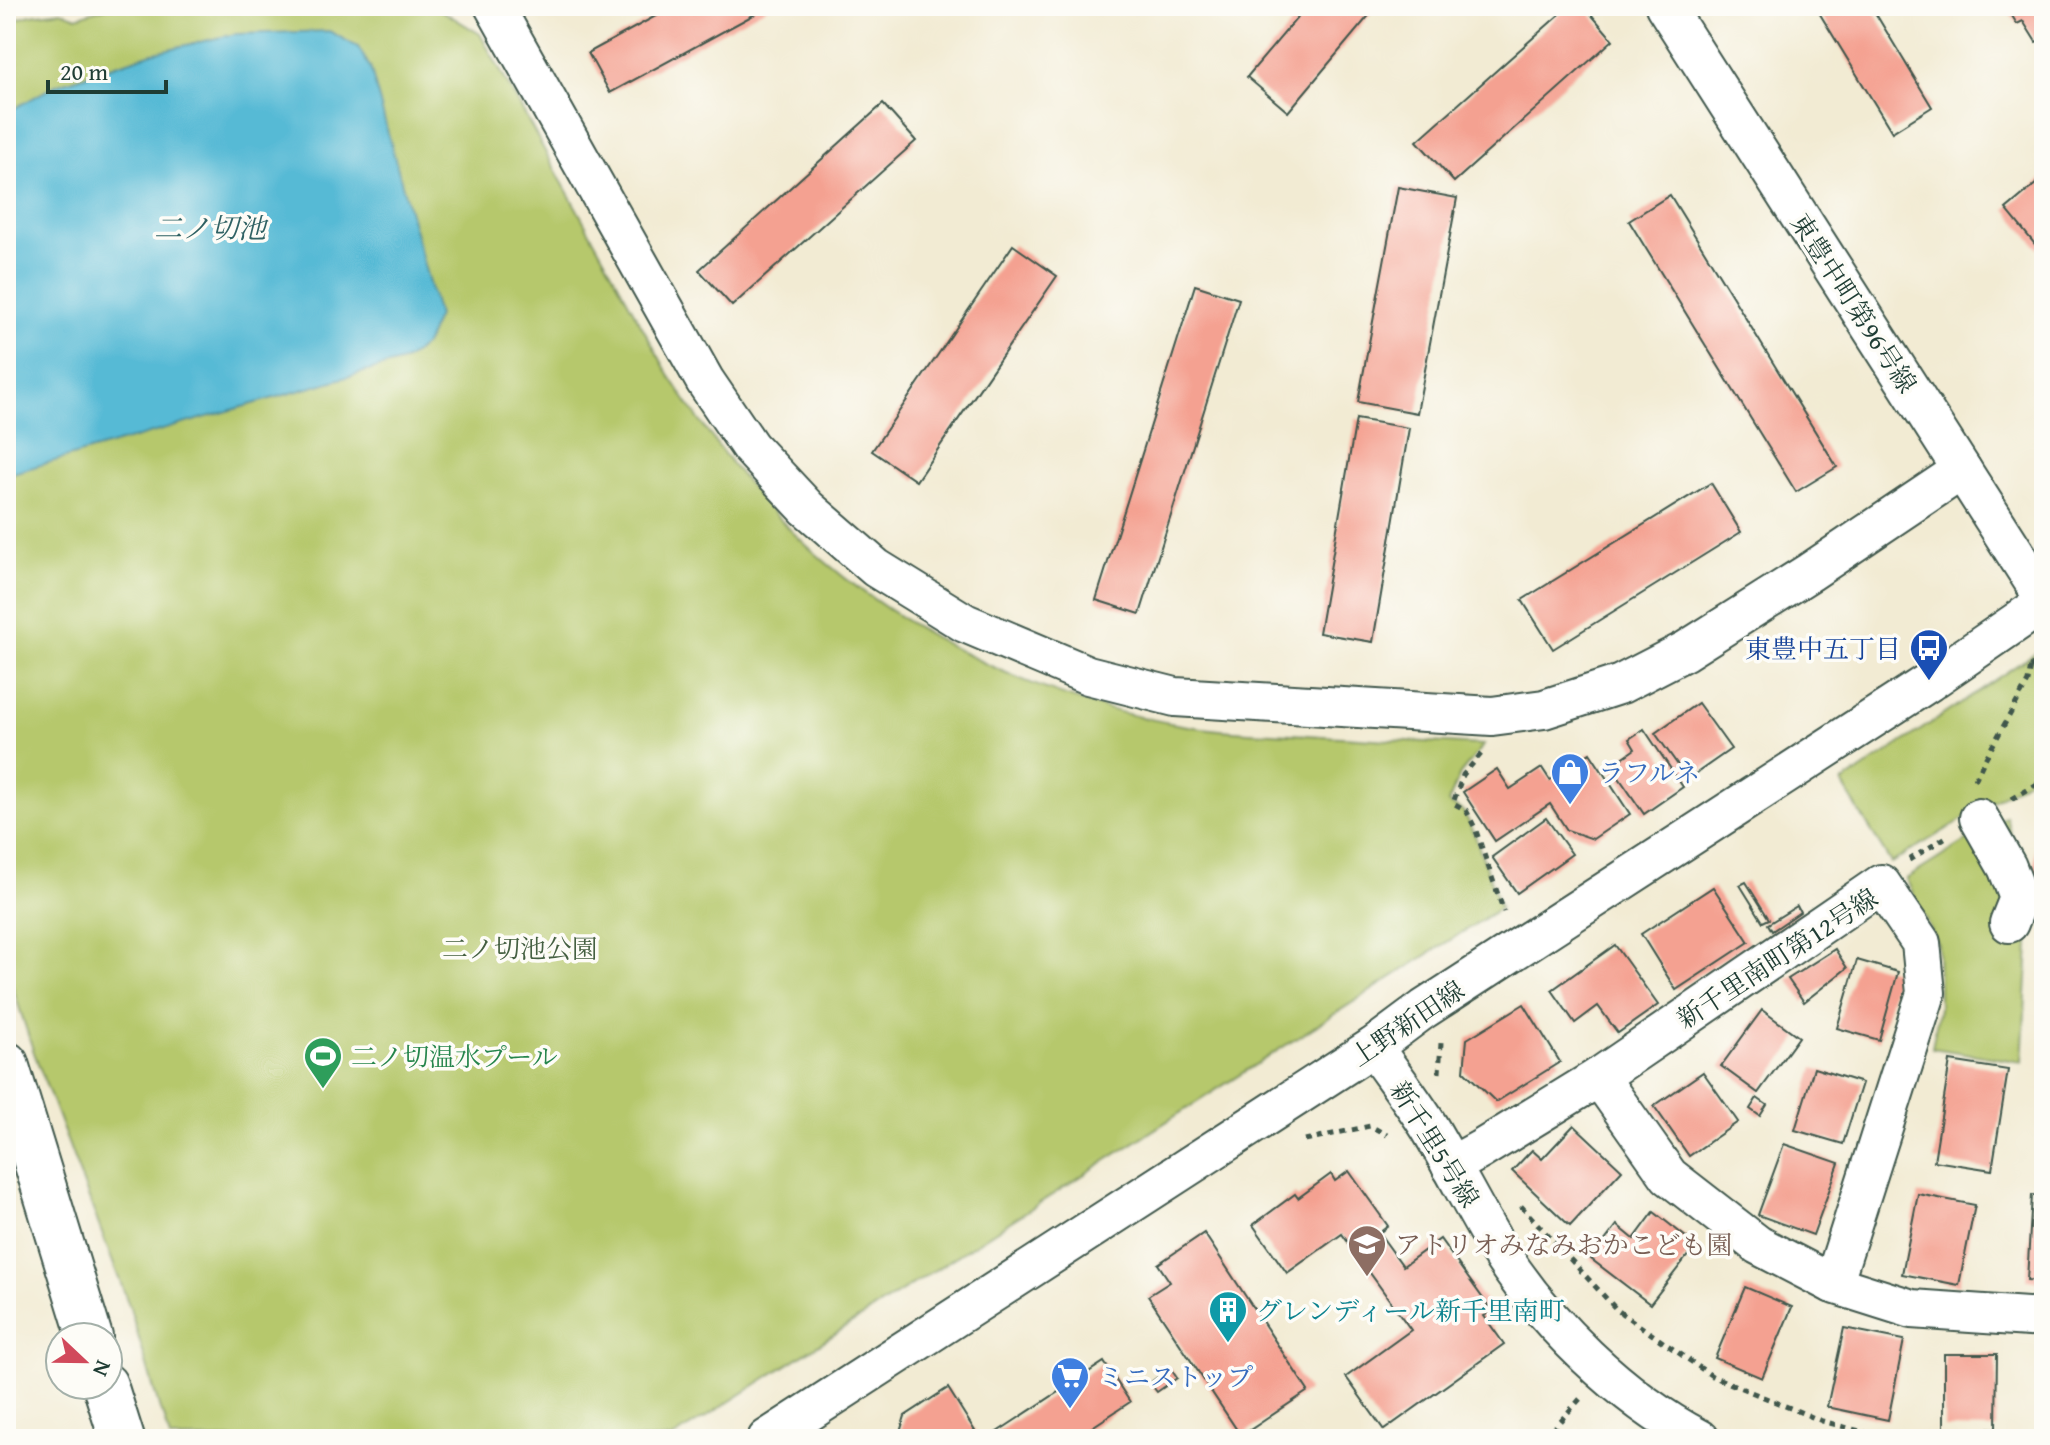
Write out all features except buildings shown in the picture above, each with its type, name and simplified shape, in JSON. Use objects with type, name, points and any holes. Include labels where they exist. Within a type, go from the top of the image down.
[{"type":"main road","points":[[6,1064],[85,1321]]},
{"type":"main road","points":[[110,1401],[122,1439]]},
{"type":"street","points":[[494,6],[705,381],[750,447],[807,508],[876,568],[965,623],[1088,675],[1175,697],[1492,716],[1544,709],[1621,684],[1685,651],[1962,470]]},
{"type":"street","name":"東豊中町第96号線","points":[[1665,6],[2044,600]]},
{"type":"street","name":"上野新田線","points":[[767,1439],[810,1428],[1373,1047],[1424,1009],[1929,682],[2044,600]]},
{"type":"street","points":[[1975,820],[2007,867],[2019,898],[2009,923]]},
{"type":"street","name":"新千里南町第12号線","points":[[1451,1166],[1599,1077],[1881,884],[1921,943],[1926,993],[1833,1284]]},
{"type":"street","name":"新千里5号線","points":[[1373,1047],[1428,1125],[1500,1251],[1547,1314],[1580,1349],[1623,1386],[1661,1416],[1700,1439]]},
{"type":"street","points":[[1599,1077],[1669,1176],[1758,1245],[1833,1284],[1912,1309],[2044,1318]]},
{"type":"path","points":[[2021,653],[2031,666],[2044,670]]},
{"type":"path","points":[[1881,884],[1904,863],[1975,820],[1966,807],[1971,789],[2028,682],[2031,666]]},
{"type":"path","points":[[1492,716],[1490,746],[1463,775],[1453,803],[1466,810],[1475,828],[1505,917]]},
{"type":"path","points":[[2023,793],[2044,780]]},
{"type":"path","points":[[1544,1439],[1587,1392]]},
{"type":"green space","name":"二ノ切池公園","points":[[110,6],[434,6],[480,34],[669,375],[732,464],[767,506],[805,544],[889,610],[935,638],[984,663],[1085,702],[1136,716],[1214,730],[1484,745],[1460,774],[1448,803],[1463,811],[1473,830],[1500,908],[671,1439],[170,1439],[130,1308],[33,1050],[6,966],[6,22],[61,11],[77,17]]},
{"type":"green space","points":[[2044,647],[2044,770],[1891,863],[1842,783]]},
{"type":"green space","points":[[2006,816],[2031,911],[2022,1062],[1932,1048],[1939,1008],[1938,945],[1906,879]]},
{"type":"water","name":"二ノ切池","points":[[329,31],[358,47],[370,67],[438,316],[425,345],[406,360],[6,475],[6,113],[56,85],[155,52],[235,34]]},
{"type":"place","name":"東豊中五丁目","points":[[1929,682]]},
{"type":"place","name":"ラフルネ","points":[[1570,806]]},
{"type":"place","name":"二ノ切温水プール","points":[[323,1090]]},
{"type":"place","name":"アトリオみなみおかこども園","points":[[1367,1278]]},
{"type":"place","name":"グレンディール新千里南町","points":[[1228,1344]]},
{"type":"place","name":"ミニストップ","points":[[1070,1410]]}]
